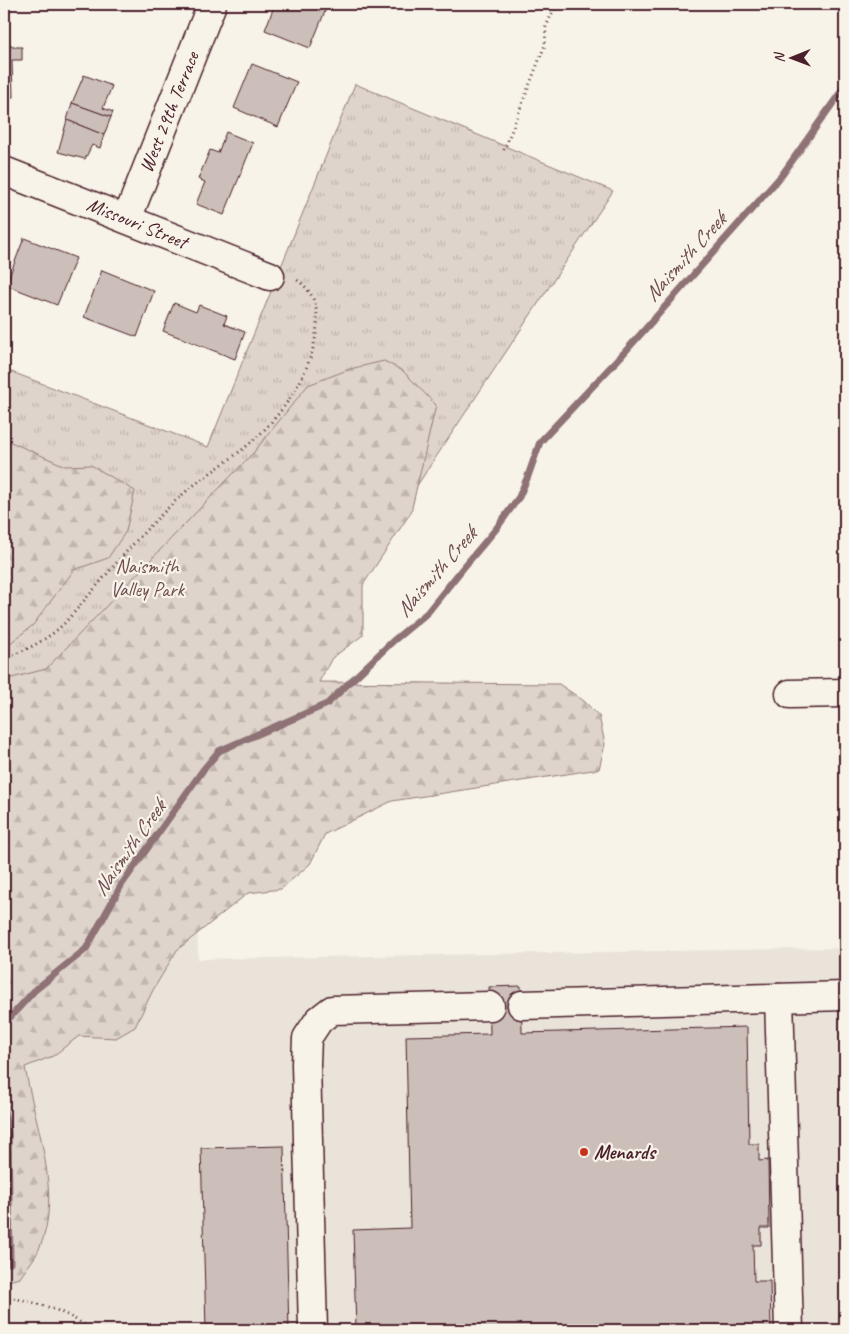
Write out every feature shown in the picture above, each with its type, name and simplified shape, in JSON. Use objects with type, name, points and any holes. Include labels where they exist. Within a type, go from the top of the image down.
[{"type":"street","name":"West 29th Terrace","points":[[126,219],[212,4]]},
{"type":"street","name":"Missouri Street","points":[[4,171],[270,276]]},
{"type":"street","points":[[790,694],[845,693]]},
{"type":"street","points":[[522,1005],[845,996]]},
{"type":"street","points":[[779,998],[789,1330]]},
{"type":"street","points":[[313,1330],[306,1064],[307,1038],[319,1020],[332,1010],[490,1006]]},
{"type":"path","points":[[504,150],[545,46],[546,27],[556,4]]},
{"type":"path","points":[[4,659],[40,642],[58,629],[145,530],[193,485],[259,436],[278,416],[308,365],[313,350],[318,315],[311,292],[303,283],[281,273],[270,276]]},
{"type":"path","points":[[4,1296],[61,1311],[91,1330]]},
{"type":"shaded area","points":[[193,718],[198,959],[845,948],[845,1330],[4,1330],[4,722]]},
{"type":"green space","name":"Naismith Valley Park","points":[[355,84],[613,191],[263,717],[4,722],[4,369],[208,447]]},
{"type":"green space","points":[[384,361],[403,371],[436,405],[411,512],[363,585],[363,635],[332,658],[319,682],[559,684],[584,701],[599,716],[605,744],[599,769],[392,801],[325,834],[310,864],[281,889],[248,893],[177,950],[153,990],[135,1027],[116,1038],[79,1036],[53,1056],[25,1067],[45,1158],[49,1206],[46,1228],[35,1256],[20,1278],[4,1282],[4,680],[46,669],[254,452],[308,385],[350,369]]},
{"type":"green space","points":[[4,439],[65,466],[91,465],[135,491],[126,531],[108,558],[74,570],[33,625],[4,648]]},
{"type":"building","points":[[113,4],[125,4],[123,8]]},
{"type":"building","points":[[275,4],[328,4],[310,48],[265,30]]},
{"type":"building","points":[[12,45],[12,47],[22,47],[22,60],[12,60],[13,97],[4,98],[4,46]]},
{"type":"building","points":[[252,64],[297,82],[278,127],[234,108]]},
{"type":"building","points":[[84,75],[112,86],[103,108],[113,112],[111,117],[72,103]]},
{"type":"building","points":[[72,103],[111,117],[104,135],[67,120]]},
{"type":"building","points":[[67,120],[104,135],[100,148],[92,145],[85,159],[58,152]]},
{"type":"building","points":[[226,132],[253,143],[224,215],[196,204],[205,182],[198,179],[210,150],[218,153]]},
{"type":"building","points":[[24,238],[76,258],[57,305],[6,285]]},
{"type":"building","points":[[102,270],[154,291],[137,337],[84,317]]},
{"type":"building","points":[[174,303],[196,312],[199,305],[227,316],[224,324],[245,332],[235,359],[163,331]]},
{"type":"building","name":"Menards","points":[[521,986],[522,1033],[747,1027],[749,1144],[759,1144],[759,1161],[768,1160],[769,1228],[761,1228],[761,1245],[753,1245],[754,1281],[770,1281],[771,1330],[356,1330],[353,1230],[410,1228],[406,1036],[490,1034],[489,987]]},
{"type":"building","points":[[284,1146],[289,1330],[206,1330],[201,1148]]},
{"type":"waterway","name":"Naismith Creek","points":[[4,1024],[35,990],[86,949],[122,884],[203,770],[219,751],[327,704],[393,641],[427,613],[496,529],[519,497],[540,442],[623,354],[782,175],[845,86]]},
{"type":"waterway","points":[[4,1112],[8,1132],[10,1263]]},
{"type":"place","name":"Menards","points":[[584,1152]]}]
